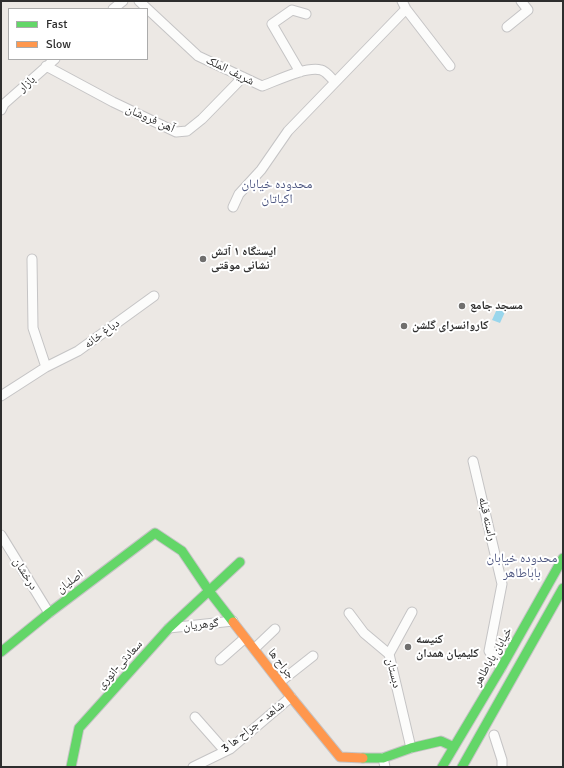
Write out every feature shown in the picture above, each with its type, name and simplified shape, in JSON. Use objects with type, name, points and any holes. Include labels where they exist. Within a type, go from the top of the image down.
[{"type":"street","points":[[114,8],[123,1]]},
{"type":"street","name":"شریف الملک","points":[[140,1],[147,8]]},
{"type":"street","points":[[507,27],[528,10],[521,1]]},
{"type":"street","points":[[234,207],[239,194],[261,170],[288,131],[335,82],[404,5],[450,66]]},
{"type":"street","name":"شریف الملک","points":[[148,9],[198,56],[262,86],[300,72],[315,69],[323,70],[335,82]]},
{"type":"street","points":[[300,72],[272,24],[292,10],[306,14]]},
{"type":"street","name":"بازار","points":[[1,110],[4,104],[53,60]]},
{"type":"street","name":"آهن فروشان","points":[[46,66],[113,102],[176,132],[187,131],[202,119],[243,77]]},
{"type":"street","points":[[32,259],[33,328],[46,367]]},
{"type":"street","name":"دباغ خانه","points":[[1,396],[46,367],[78,351],[154,296]]},
{"type":"street","name":"راسته قبله","points":[[473,461],[502,584],[489,651],[501,668]]},
{"type":"street","name":"جراح ها","points":[[155,533],[182,551],[209,591],[245,638],[340,757],[384,763],[411,748],[441,741],[454,747]]},
{"type":"street","name":"اصلیان","points":[[1,652],[49,613],[155,533]]},
{"type":"street","name":"درخشان","points":[[1,535],[49,613]]},
{"type":"street","name":"خیابان باباطاهر","points":[[442,767],[501,668],[563,558]]},
{"type":"street","name":"سعادتی-انوری","points":[[71,767],[79,728],[169,628],[240,562]]},
{"type":"street","points":[[462,767],[563,588]]},
{"type":"street","points":[[388,654],[412,612]]},
{"type":"street","name":"دبستان","points":[[349,613],[364,634],[388,654],[411,748]]},
{"type":"street","name":"گوهریان","points":[[169,628],[232,621]]},
{"type":"street","points":[[254,648],[275,629]]},
{"type":"street","points":[[220,660],[245,638]]},
{"type":"street","points":[[280,682],[313,656]]},
{"type":"street","name":"شاهد - جراح ها 3","points":[[199,766],[230,749],[291,697]]},
{"type":"street","points":[[195,717],[225,751]]},
{"type":"street","points":[[494,735],[502,760],[502,767]]},
{"type":"water","points":[[497,309],[505,312],[500,323],[492,320]]},
{"type":"traffic: fast","points":[[1,652],[49,613],[155,533],[182,551],[209,591],[233,622]]},
{"type":"traffic: fast","points":[[442,767],[501,668],[563,558]]},
{"type":"traffic: fast","points":[[71,767],[79,728],[169,628],[240,562]]},
{"type":"traffic: fast","points":[[462,767],[563,588]]},
{"type":"traffic: fast","points":[[363,758],[383,758],[411,748],[441,741],[454,747]]},
{"type":"traffic: slow","points":[[233,622],[340,757],[363,758]]},
{"type":"place","name":"ایستگاه ۱ آتش نشانی موقتی","points":[[203,259]]},
{"type":"place","name":"مسجد جامع","points":[[462,306]]},
{"type":"place","name":"کاروانسرای گلشن","points":[[404,326]]},
{"type":"place","name":"کنیسه کلیمیان همدان","points":[[408,647]]},
{"type":"district","name":"محدوده خیابان اکباتان","points":[[277,192]]},
{"type":"district","name":"محدوده خیابان باباطاهر","points":[[522,566]]}]
